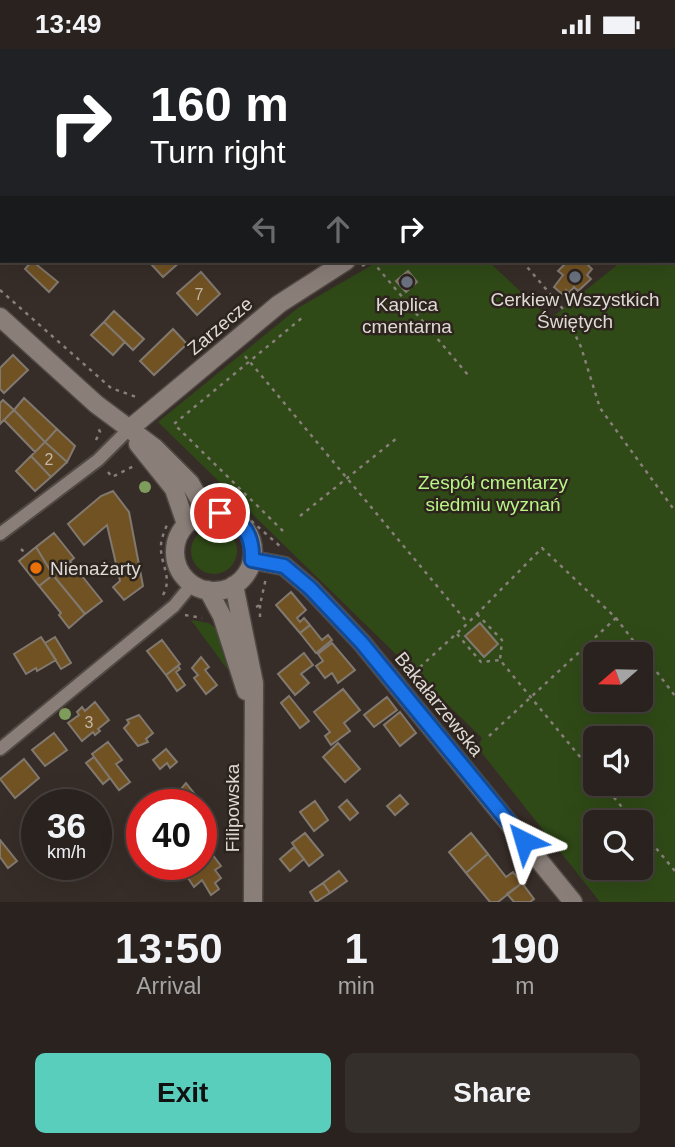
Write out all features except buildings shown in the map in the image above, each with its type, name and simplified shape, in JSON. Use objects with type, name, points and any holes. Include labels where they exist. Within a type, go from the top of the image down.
[{"type":"street","name":"Zarzecze","points":[[128,430],[279,304],[343,263]]},
{"type":"street","points":[[0,317],[128,430],[155,448],[190,483],[207,513]]},
{"type":"street","points":[[128,430],[174,489],[178,520],[175,555],[178,566],[200,587],[226,589],[261,561],[250,535],[242,524],[232,517],[207,513],[178,520]]},
{"type":"street","points":[[0,534],[98,460],[128,430]]},
{"type":"street","name":"Bakałarzewska","points":[[261,561],[284,566],[310,588],[362,643],[573,902]]},
{"type":"street","name":"Filipowska","points":[[234,585],[254,683],[253,902]]},
{"type":"street","points":[[0,749],[200,587]]},
{"type":"street","name":"Filipowska","points":[[200,587],[222,616],[254,714]]},
{"type":"path","points":[[374,263],[468,376]]},
{"type":"path","points":[[524,263],[563,309],[581,347],[600,408],[675,511]]},
{"type":"path","points":[[283,531],[174,423],[303,317]]},
{"type":"path","points":[[239,352],[468,623]]},
{"type":"path","points":[[300,516],[397,438]]},
{"type":"path","points":[[178,520],[161,545],[168,577],[168,587],[162,596],[182,614],[213,620],[222,616]]},
{"type":"path","points":[[241,611],[260,605],[261,561],[274,541]]},
{"type":"path","points":[[419,667],[468,623],[542,548],[616,618],[675,696]]},
{"type":"path","points":[[21,549],[27,555]]},
{"type":"path","points":[[477,614],[502,640],[500,660],[583,761]]},
{"type":"path","points":[[489,736],[532,699],[616,618]]},
{"type":"path","points":[[456,634],[481,662],[500,660]]},
{"type":"path","points":[[613,796],[624,810]]},
{"type":"path","points":[[653,845],[675,871]]},
{"type":"green space","name":"Zespół cmentarzy siedmiu wyznań","points":[[376,263],[490,263],[550,319],[620,263],[675,263],[675,902],[600,902],[478,748],[482,738],[158,422],[298,308]]},
{"type":"green space","points":[[214,528],[230,535],[237,551],[230,567],[214,574],[198,567],[191,551],[198,535]]},
{"type":"green space","points":[[191,620],[209,623],[215,628],[228,670]]},
{"type":"place","name":"Cerkiew Wszystkich Świętych","points":[[575,277]]},
{"type":"place","name":"Kaplica cmentarna","points":[[407,282]]},
{"type":"place","name":"Nienażarty","points":[[36,568]]},
{"type":"route","points":[[220,513],[242,524],[250,535],[252,560],[284,566],[310,588],[362,643],[524,841]]}]
